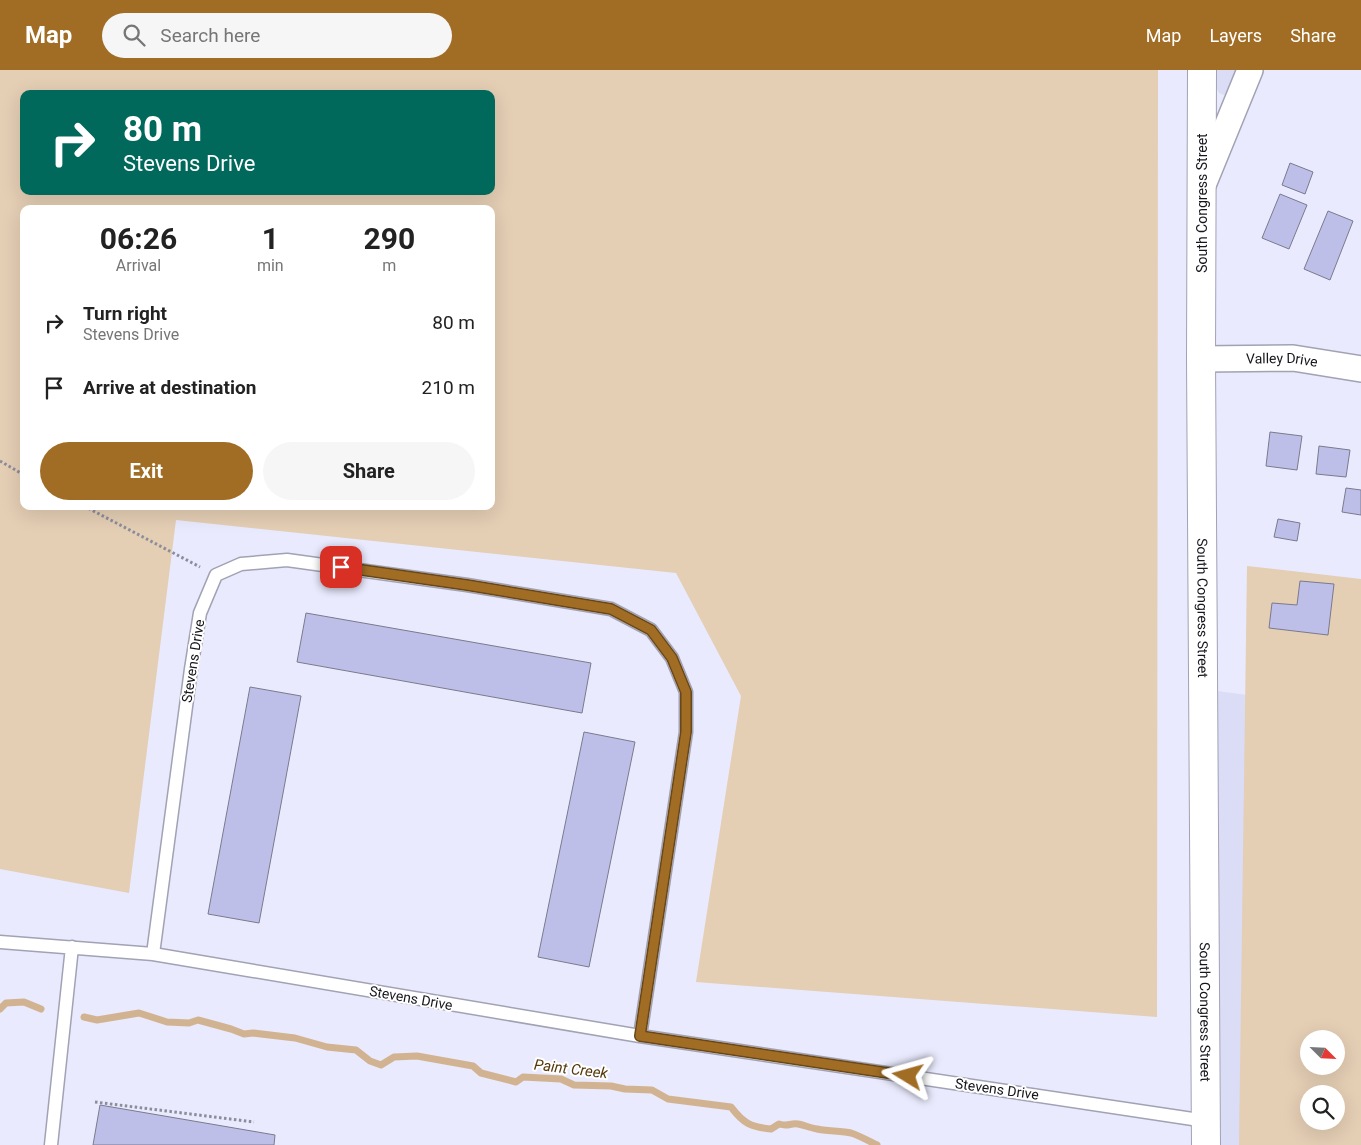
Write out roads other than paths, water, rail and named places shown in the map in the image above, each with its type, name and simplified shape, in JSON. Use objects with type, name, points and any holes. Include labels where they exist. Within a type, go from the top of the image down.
[{"type":"street","name":"South Congress Street","points":[[1202,70],[1206,1133]]},
{"type":"street","points":[[1203,185],[1250,70]]},
{"type":"street","name":"Valley Drive","points":[[1202,359],[1293,358],[1361,369]]},
{"type":"lane","name":"Stevens Drive","points":[[153,954],[190,669],[200,613],[216,575],[241,564],[287,560],[467,585],[611,609],[651,630],[672,658],[686,692],[686,732],[640,1036]]},
{"type":"lane","name":"Stevens Drive","points":[[0,942],[153,954],[1206,1133]]},
{"type":"lane","points":[[51,1145],[72,947]]},
{"type":"waterway","name":"Paint Creek","points":[[0,1009],[6,1003],[24,1002],[41,1009]]},
{"type":"waterway","name":"Paint Creek","points":[[84,1017],[97,1020],[139,1013],[167,1022],[189,1023],[198,1020],[244,1034],[253,1033],[295,1038],[327,1047],[356,1050],[370,1061],[381,1065],[394,1057],[417,1056],[473,1066],[481,1073],[516,1082],[523,1077],[561,1079],[574,1085],[652,1090],[668,1099],[731,1107],[748,1124],[758,1127],[771,1129],[779,1124],[798,1124],[820,1130],[851,1133],[877,1145]]}]
